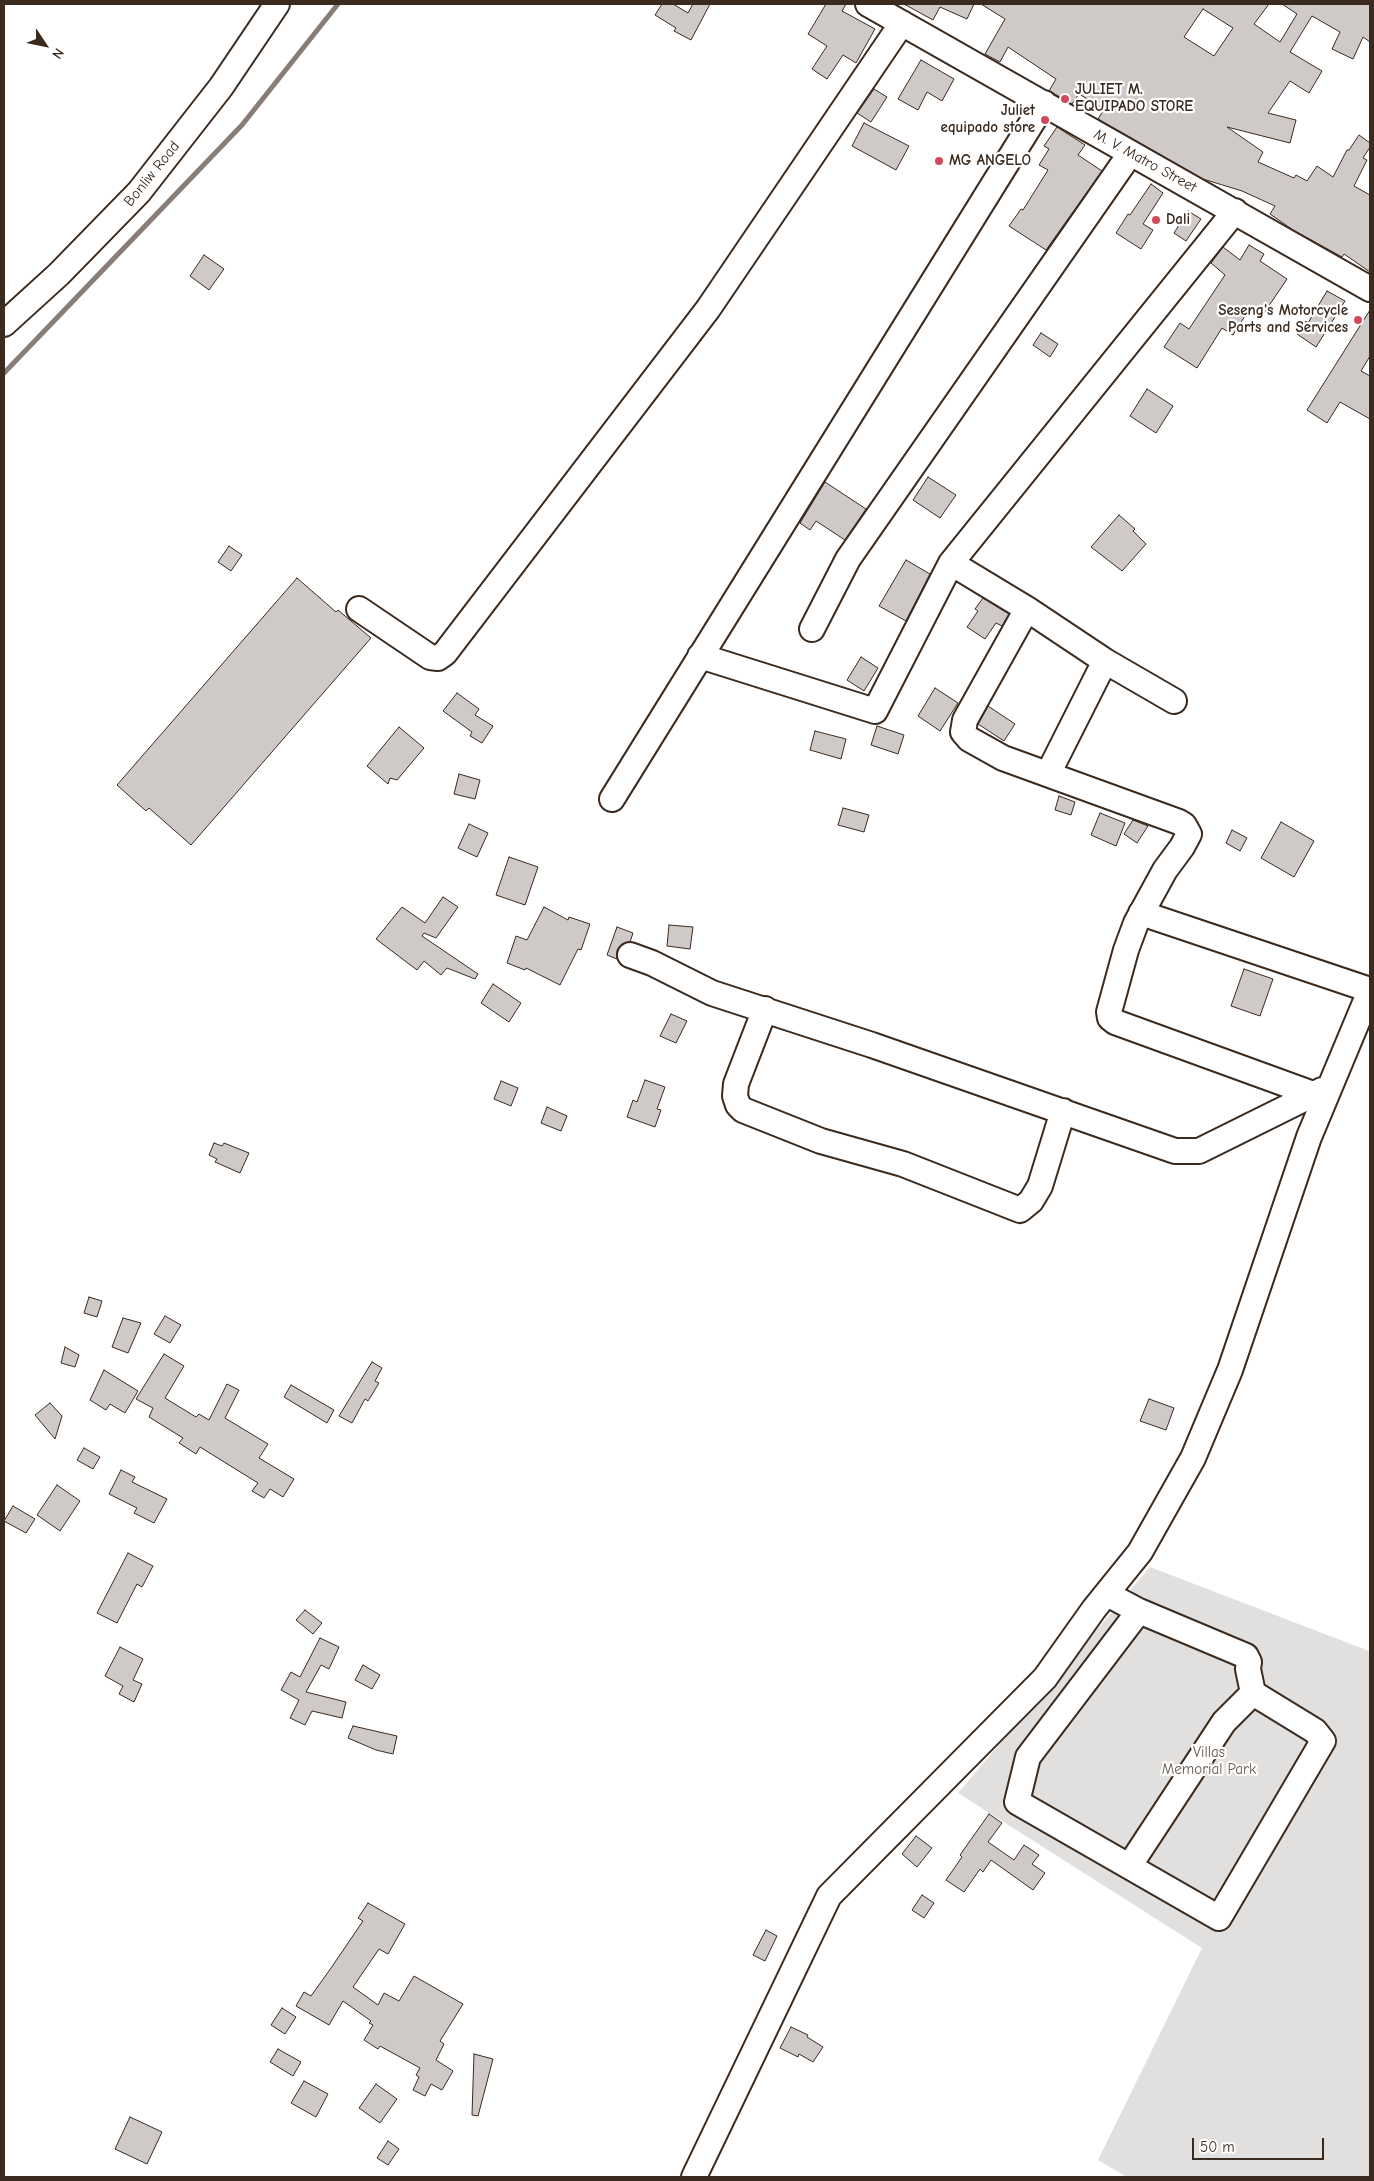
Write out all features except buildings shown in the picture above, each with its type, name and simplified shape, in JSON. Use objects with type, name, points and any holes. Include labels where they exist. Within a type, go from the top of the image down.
[{"type":"street","name":"Bonliw Road","points":[[4,324],[59,274],[139,192],[221,87],[277,4]]},
{"type":"street","name":"M. V. Matro Street","points":[[868,4],[1370,289]]},
{"type":"street","points":[[359,609],[430,657],[438,658],[445,653],[708,309],[902,23]]},
{"type":"street","points":[[612,798],[1044,103]]},
{"type":"street","points":[[812,629],[848,559],[1130,154]]},
{"type":"street","points":[[700,656],[875,712],[951,563],[1234,211]]},
{"type":"street","points":[[951,563],[1027,609],[1106,661],[1174,701]]},
{"type":"street","points":[[1027,609],[965,720],[963,732],[976,745],[1003,758],[1179,822],[1188,830],[1189,834],[1165,870],[1141,913],[1126,950],[1110,1018],[1115,1022],[1322,1090]]},
{"type":"street","points":[[1048,774],[1106,661]]},
{"type":"street","points":[[694,2177],[829,1896],[1045,1678],[1140,1552],[1193,1458],[1230,1370],[1322,1090],[1370,991],[1141,913]]},
{"type":"street","points":[[630,954],[712,993],[765,1009],[1174,1150],[1199,1151],[1322,1090]]},
{"type":"street","points":[[765,1009],[736,1084],[735,1096],[743,1110],[821,1141],[903,1164],[1020,1210],[1031,1202],[1040,1186],[1063,1111]]},
{"type":"street","points":[[1107,1594],[1139,1611],[1246,1656],[1249,1662],[1248,1669],[1253,1693],[1315,1731],[1323,1741],[1219,1918],[1130,1865],[1017,1802],[1028,1757],[1139,1611]]},
{"type":"street","points":[[1130,1865],[1224,1722],[1253,1693]]},
{"type":"green space","name":"Villas Memorial Park","points":[[1150,1567],[1369,1651],[1370,2177],[1127,2177],[1098,2160],[1202,1948],[958,1793]]},
{"type":"waterway","points":[[4,373],[242,125],[338,4]]},
{"type":"place","name":"JULIET M. EQUIPADO STORE","points":[[1065,99]]},
{"type":"place","name":"Juliet equipado store","points":[[1045,120]]},
{"type":"place","name":"MG ANGELO","points":[[939,161]]},
{"type":"place","name":"Dali","points":[[1156,220]]},
{"type":"place","name":"Seseng's Motorcycle Parts and Services","points":[[1358,320]]}]
